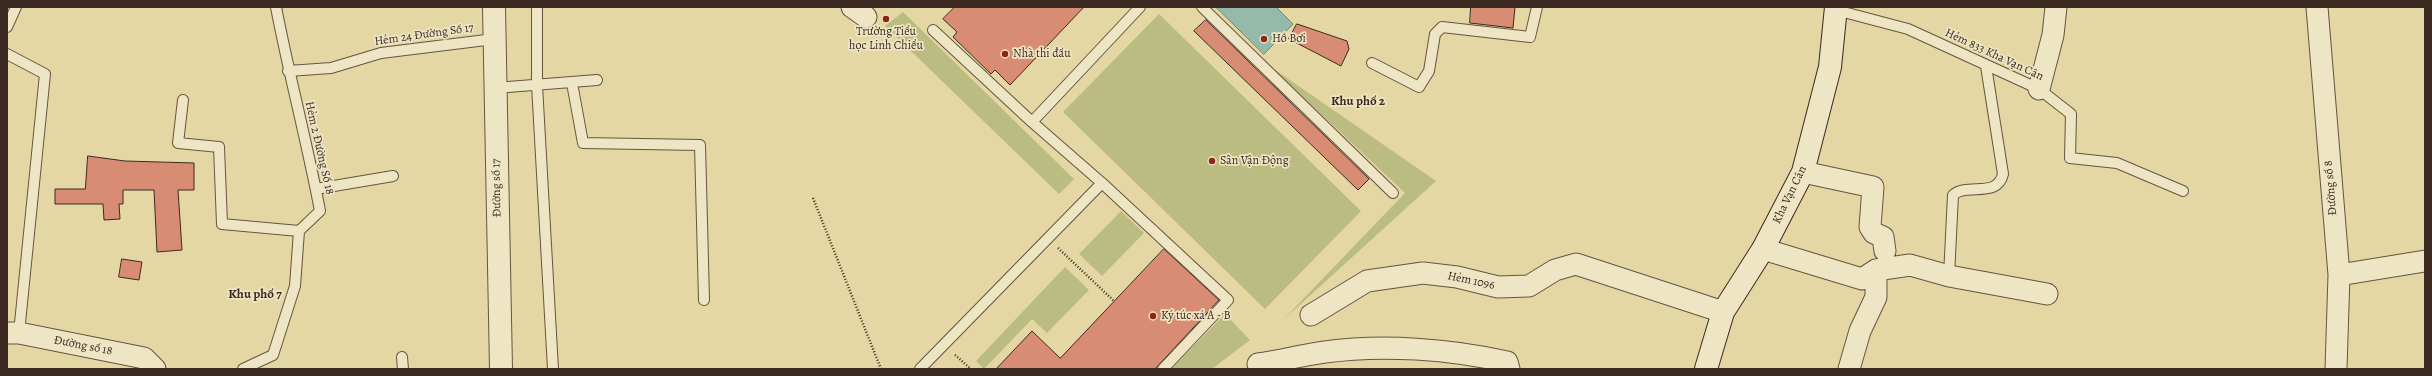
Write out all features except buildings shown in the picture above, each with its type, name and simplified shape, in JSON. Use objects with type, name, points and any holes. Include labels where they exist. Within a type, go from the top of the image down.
[{"type":"main road","name":"Đường số 17","points":[[494,7],[501,369]]},
{"type":"main road","name":"Kha Vạn Cân","points":[[1706,369],[1723,312],[1763,250],[1803,172],[1830,67],[1836,9]]},
{"type":"street","points":[[2039,89],[2053,35],[2056,7]]},
{"type":"street","name":"Đường số 8","points":[[2317,7],[2339,275],[2336,369]]},
{"type":"street","points":[[1803,172],[1873,187],[1870,227],[1874,233],[1883,237],[1885,251]]},
{"type":"street","points":[[1763,250],[1862,279],[1876,270],[1910,265],[1949,276],[2046,294]]},
{"type":"street","points":[[2339,275],[2425,261]]},
{"type":"street","name":"Hẻm 1096","points":[[1311,315],[1367,281],[1423,273],[1457,277],[1498,288],[1530,286],[1555,270],[1576,264],[1723,312]]},
{"type":"street","points":[[1849,369],[1860,331],[1876,297],[1876,270]]},
{"type":"street","name":"Đường số 18","points":[[13,333],[144,358],[155,369]]},
{"type":"street","points":[[1258,364],[1324,352],[1369,349],[1434,351],[1478,356],[1507,362],[1509,369]]},
{"type":"lane","points":[[7,27],[16,7]]},
{"type":"lane","name":"Hẻm 2 Đường Số 18","points":[[276,7],[288,71],[316,188],[320,211],[299,231]]},
{"type":"lane","points":[[537,7],[537,85],[553,369]]},
{"type":"lane","points":[[1032,122],[1140,7]]},
{"type":"lane","points":[[1202,7],[1393,192]]},
{"type":"lane","points":[[1372,63],[1419,86],[1429,71],[1435,34],[1442,28],[1530,37],[1537,7]]},
{"type":"lane","name":"Hẻm 833 Kha Vạn Cân","points":[[1836,9],[1908,29],[2039,89],[2071,114],[2070,158],[2118,163],[2183,191]]},
{"type":"lane","points":[[933,30],[1032,122],[1102,183],[1228,300],[1162,369]]},
{"type":"lane","name":"Hẻm 24 Đường Số 17","points":[[288,71],[331,68],[381,53],[494,39]]},
{"type":"lane","points":[[7,54],[45,74],[13,333]]},
{"type":"lane","points":[[1949,276],[1953,195],[1959,192],[1981,190],[1997,186],[2001,182],[2003,174],[1986,66]]},
{"type":"lane","points":[[495,88],[597,80]]},
{"type":"lane","points":[[572,83],[583,143],[700,145],[704,300]]},
{"type":"lane","points":[[183,100],[178,143],[219,148],[222,224],[299,231],[295,286],[273,355],[243,369]]},
{"type":"lane","points":[[316,188],[393,176]]},
{"type":"lane","points":[[920,369],[1102,183]]},
{"type":"lane","points":[[402,357],[403,369]]},
{"type":"path","points":[[813,198],[881,369]]},
{"type":"path","points":[[1048,238],[1114,301]]},
{"type":"path","points":[[944,345],[971,369]]},
{"type":"green space","points":[[903,12],[1074,179],[1059,194],[885,26]]},
{"type":"green space","name":"Sân Vận Động","points":[[1159,14],[1361,211],[1265,309],[1063,112]]},
{"type":"green space","points":[[1271,67],[1436,181],[1283,320],[1405,193]]},
{"type":"green space","points":[[1121,211],[1144,233],[1102,276],[1079,254]]},
{"type":"green space","points":[[1065,267],[1089,290],[1047,333],[1032,319],[984,369],[976,361]]},
{"type":"green space","points":[[1225,314],[1250,340],[1212,369],[1171,369]]},
{"type":"shaded area","name":"Hồ Bơi","points":[[1216,7],[1276,7],[1293,24],[1264,54]]},
{"type":"place","name":"Trường Tiểu học Linh Chiểu","points":[[886,19]]},
{"type":"place","name":"Hồ Bơi","points":[[1264,39]]},
{"type":"place","name":"Nhà thi đấu","points":[[1005,54]]},
{"type":"place","name":"Sân Vận Động","points":[[1212,161]]},
{"type":"place","name":"Ký túc xá A - B","points":[[1153,316]]},
{"type":"district","name":"Khu phố 2","points":[[1358,102]]},
{"type":"district","name":"Khu phố 7","points":[[255,295]]}]
